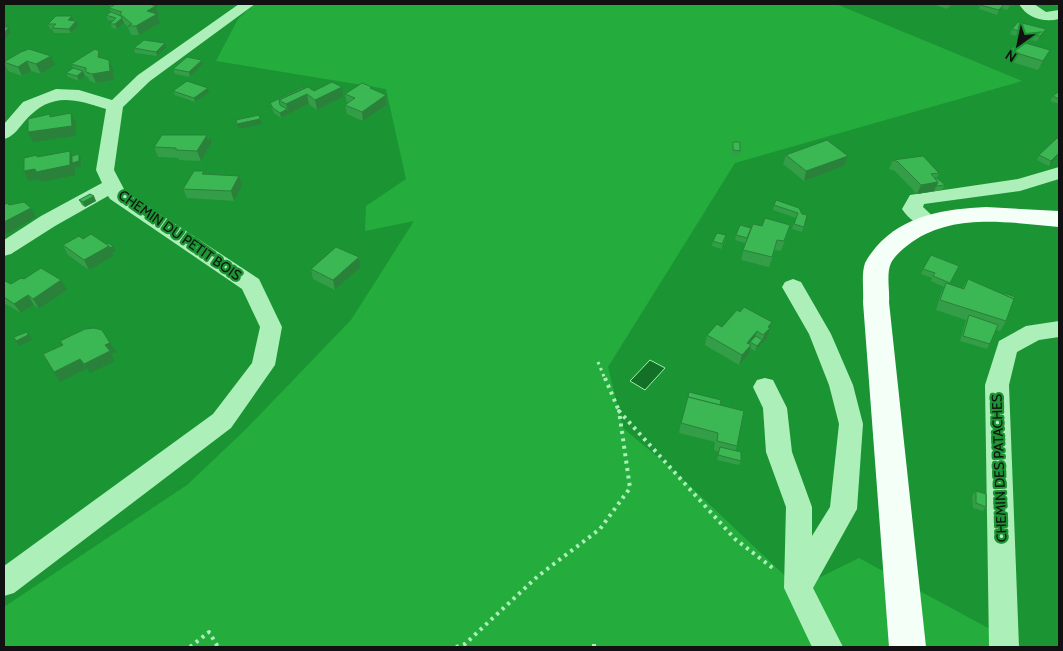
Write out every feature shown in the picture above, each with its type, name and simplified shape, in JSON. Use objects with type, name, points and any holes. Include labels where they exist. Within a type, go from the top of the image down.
[{"type":"main road","points":[[907,647],[876,302],[878,262],[902,236],[929,222],[977,213],[1059,219]]},
{"type":"street","points":[[4,134],[29,106],[56,94],[79,95],[115,106],[144,78],[248,4]]},
{"type":"street","points":[[1026,4],[1032,12],[1052,18],[1059,14]]},
{"type":"street","name":"CHEMIN DU PETIT BOIS","points":[[4,583],[222,421],[263,365],[271,327],[251,284],[117,195],[105,170],[115,106]]},
{"type":"street","points":[[929,222],[912,209],[917,199],[1020,184],[1059,174]]},
{"type":"street","points":[[4,249],[48,221],[113,185]]},
{"type":"street","points":[[793,287],[820,334],[841,386],[851,424],[843,510],[798,588]]},
{"type":"street","name":"CHEMIN DES PATACHES","points":[[1004,647],[997,386],[1007,347],[1034,332],[1059,329]]},
{"type":"street","points":[[765,387],[774,408],[779,452],[799,507],[798,588],[828,647]]},
{"type":"path","points":[[456,647],[465,644],[538,576],[600,529],[630,488],[619,411],[598,362]]},
{"type":"path","points":[[619,411],[736,539],[798,588]]},
{"type":"path","points":[[190,647],[209,632],[218,647]]},
{"type":"shaded area","points":[[254,4],[836,4],[1022,81],[735,163],[608,367],[623,428],[672,469],[798,588],[859,558],[1023,647],[4,647],[4,607],[187,485],[245,430],[351,320],[414,221],[365,231],[366,206],[406,179],[386,89],[216,61],[238,19]]},
{"type":"shaded area","points":[[650,360],[665,368],[645,390],[630,381]]},
{"type":"building","points":[[111,4],[149,4],[156,6],[147,11],[157,14],[136,26],[128,26],[132,24],[120,14],[122,12],[109,8],[114,5]]},
{"type":"building","points":[[981,4],[1004,4],[999,10]]},
{"type":"building","points":[[111,12],[122,18],[115,24],[110,24],[116,18],[106,15]]},
{"type":"building","points":[[56,16],[72,16],[68,20],[76,21],[69,29],[52,28],[56,24],[48,24]]},
{"type":"building","points":[[1018,22],[1046,29],[1040,36],[1031,35],[1012,29]]},
{"type":"building","points":[[4,25],[9,27],[4,33]]},
{"type":"building","points":[[144,40],[165,43],[156,52],[134,48]]},
{"type":"building","points":[[1018,41],[1050,50],[1043,61],[1010,51]]},
{"type":"building","points":[[29,49],[51,56],[36,64],[27,61],[18,67],[4,62],[21,52]]},
{"type":"building","points":[[95,49],[99,51],[98,57],[109,60],[110,71],[92,74],[86,72],[86,68],[71,64]]},
{"type":"building","points":[[187,57],[202,60],[189,72],[173,69]]},
{"type":"building","points":[[73,68],[83,71],[77,76],[66,73]]},
{"type":"building","points":[[187,81],[208,88],[194,98],[173,91]]},
{"type":"building","points":[[332,82],[342,87],[315,100],[307,94],[286,104],[279,100],[308,87],[314,91]]},
{"type":"building","points":[[362,83],[386,95],[362,112],[345,105],[355,98],[345,94]]},
{"type":"building","points":[[303,87],[279,100],[280,105],[287,109],[280,113],[270,103]]},
{"type":"building","points":[[1059,92],[1059,99],[1053,96]]},
{"type":"building","points":[[71,113],[72,126],[28,132],[28,119],[50,114],[50,117]]},
{"type":"building","points":[[259,115],[260,119],[237,124],[236,120]]},
{"type":"building","points":[[162,135],[207,135],[197,151],[154,147]]},
{"type":"building","points":[[1057,138],[1059,139],[1059,153],[1051,161],[1039,155]]},
{"type":"building","points":[[827,140],[848,156],[806,171],[786,155]]},
{"type":"building","points":[[733,142],[740,142],[740,151],[733,150]]},
{"type":"building","points":[[70,151],[70,165],[36,172],[35,169],[24,171],[24,158]]},
{"type":"building","points":[[79,154],[79,161],[72,163],[72,156]]},
{"type":"building","points":[[923,156],[939,173],[931,174],[938,182],[921,185],[898,162],[893,160]]},
{"type":"building","points":[[194,171],[204,171],[202,174],[239,176],[231,191],[183,189]]},
{"type":"building","points":[[935,178],[945,185],[936,186],[938,182]]},
{"type":"building","points":[[90,194],[94,196],[83,202],[79,200]]},
{"type":"building","points":[[776,200],[799,208],[802,214],[807,215],[804,227],[794,224],[798,213],[774,205]]},
{"type":"building","points":[[24,202],[31,208],[4,222],[4,205],[7,203],[9,205]]},
{"type":"building","points":[[765,218],[790,225],[784,241],[777,240],[772,257],[743,250],[753,224],[762,226]]},
{"type":"building","points":[[740,225],[751,228],[747,238],[736,235]]},
{"type":"building","points":[[717,233],[726,235],[722,244],[713,241]]},
{"type":"building","points":[[91,234],[109,246],[84,260],[63,245],[79,236],[83,239]]},
{"type":"building","points":[[336,247],[359,257],[333,280],[311,269]]},
{"type":"building","points":[[931,255],[959,266],[950,283],[933,276],[935,273],[923,269]]},
{"type":"building","points":[[41,268],[61,280],[33,299],[28,295],[14,304],[4,297],[5,281],[11,284],[21,278],[24,279]]},
{"type":"building","points":[[968,279],[1014,299],[1006,321],[940,300],[946,283],[964,289]]},
{"type":"building","points":[[1004,293],[1015,297],[1014,299]]},
{"type":"building","points":[[744,307],[772,322],[768,327],[770,328],[763,335],[757,331],[747,343],[751,345],[742,355],[707,335],[717,324],[722,327],[737,310],[740,312]]},
{"type":"building","points":[[969,315],[998,325],[990,344],[963,336]]},
{"type":"building","points":[[94,328],[102,330],[110,343],[105,345],[110,351],[84,364],[80,359],[54,372],[43,354],[63,345],[60,341],[85,329]]},
{"type":"building","points":[[27,332],[28,335],[16,341],[14,337]]},
{"type":"building","points":[[756,336],[762,340],[757,346],[750,342]]},
{"type":"building","points":[[689,392],[721,400],[720,405],[688,397]]},
{"type":"building","points":[[688,397],[744,411],[737,446],[717,441],[718,433],[681,423]]},
{"type":"building","points":[[720,447],[741,452],[741,461],[718,455]]},
{"type":"building","points":[[976,491],[986,494],[986,507],[976,503]]}]
